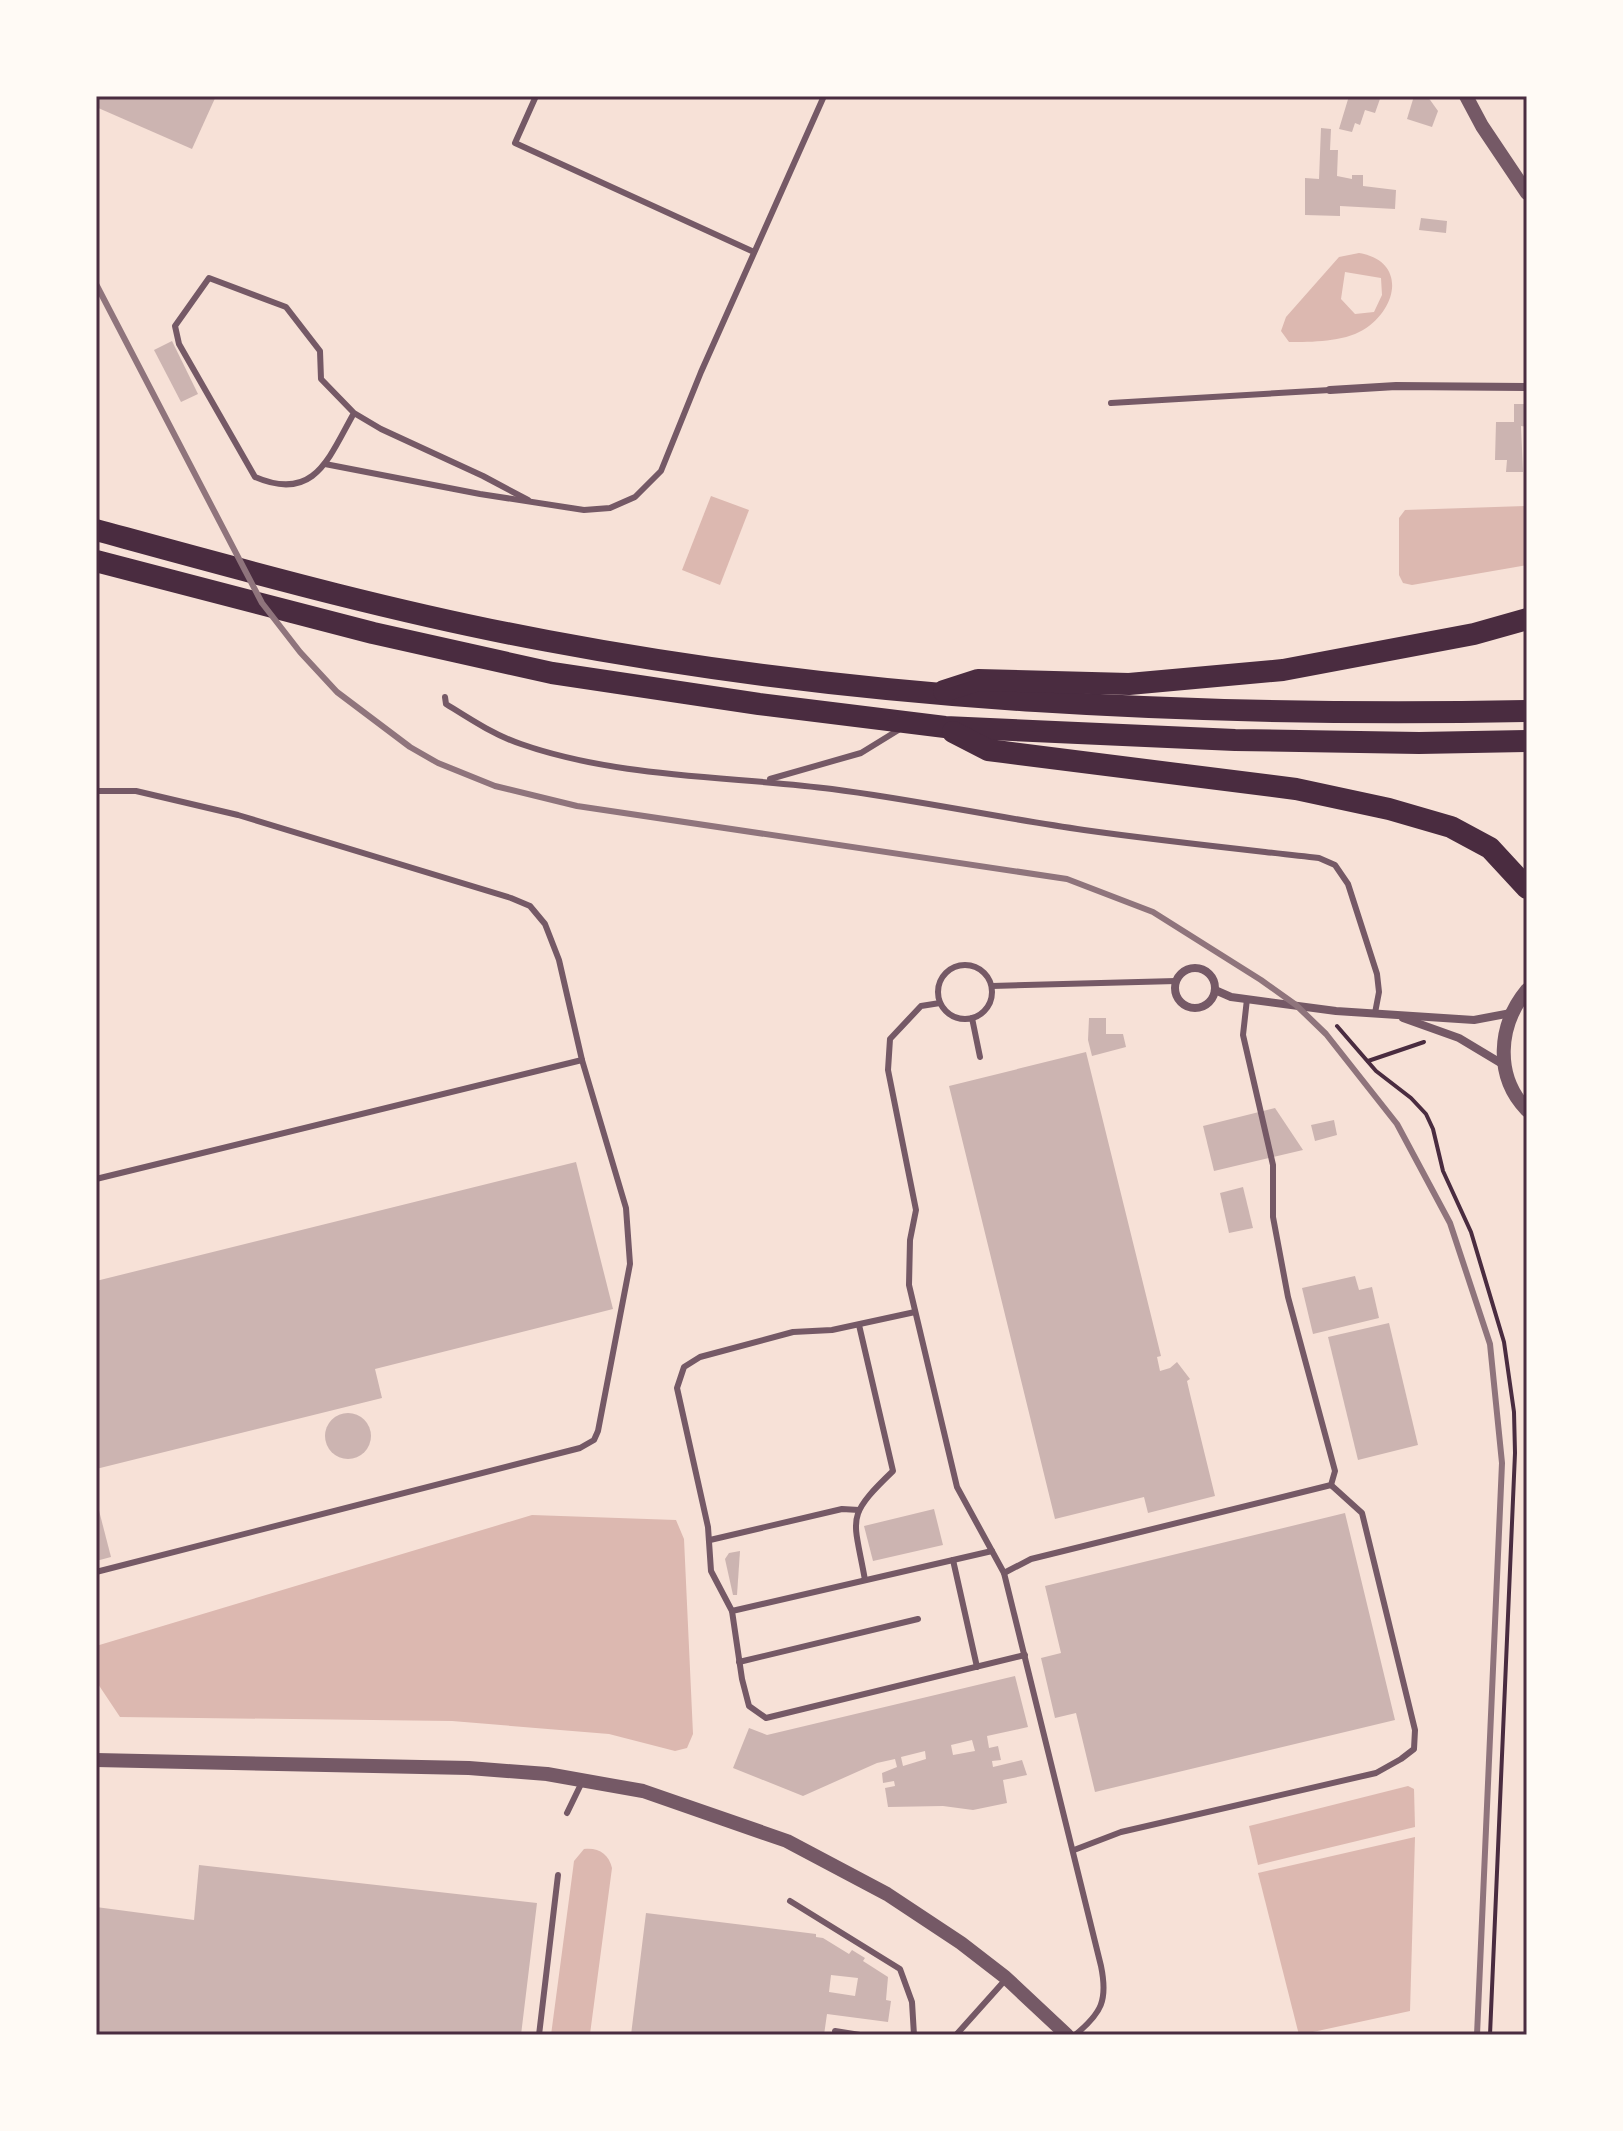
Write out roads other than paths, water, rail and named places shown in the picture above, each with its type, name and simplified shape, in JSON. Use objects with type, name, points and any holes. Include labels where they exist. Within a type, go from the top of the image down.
[{"type":"highway","points":[[96,530],[378,605],[549,641],[756,673],[934,694],[1237,711],[1527,711]]},
{"type":"highway","points":[[96,561],[373,633],[552,673],[910,723],[1235,740],[1527,741]]},
{"type":"highway","points":[[934,694],[978,680],[1129,684],[1283,670],[1474,634],[1527,619]]},
{"type":"highway","points":[[945,727],[988,750],[1296,789],[1401,813],[1451,827],[1490,848],[1527,888]]},
{"type":"street","points":[[1468,98],[1496,148],[1527,193]]},
{"type":"street","points":[[1330,390],[1396,386],[1527,387]]},
{"type":"street","points":[[1189,968],[1199,968],[1208,972],[1214,980],[1215,990],[1205,1006],[1186,1006],[1175,991],[1176,981],[1189,968]]},
{"type":"street","points":[[1215,990],[1231,997],[1336,1011],[1474,1020],[1511,1013]]},
{"type":"street","points":[[1527,990],[1511,1013],[1503,1047],[1510,1085],[1527,1110]]},
{"type":"street","points":[[1395,1015],[1459,1038],[1504,1065]]},
{"type":"street","points":[[96,1760],[425,1766],[547,1774],[643,1791],[787,1841],[887,1894],[1007,1978],[1067,2035]]},
{"type":"lane","points":[[536,96],[515,143],[754,252]]},
{"type":"lane","points":[[325,464],[480,494],[584,510],[610,508],[635,497],[661,471],[701,372],[824,96]]},
{"type":"lane","points":[[354,413],[325,464],[301,484],[276,486],[255,477],[179,344],[175,326],[209,278],[286,307],[320,351],[321,379],[354,413],[528,500]]},
{"type":"lane","points":[[1111,403],[1330,390]]},
{"type":"lane","points":[[445,697],[446,704],[494,733],[543,751],[662,773],[835,789],[1081,829],[1327,861],[1345,877],[1377,974],[1379,992],[1375,1013]]},
{"type":"lane","points":[[764,781],[861,753],[910,723]]},
{"type":"lane","points":[[96,791],[136,791],[238,815],[530,906],[545,924],[559,960],[582,1060],[626,1208],[630,1264],[594,1440],[580,1448],[96,1572]]},
{"type":"lane","points":[[963,964],[976,966],[986,974],[992,986],[991,1000],[984,1011],[972,1018],[960,1019],[948,1013],[940,1003],[937,990],[950,968],[963,964]]},
{"type":"lane","points":[[992,986],[1176,981]]},
{"type":"lane","points":[[1247,999],[1243,1035],[1273,1165],[1273,1217],[1288,1297],[1335,1471],[1331,1485]]},
{"type":"lane","points":[[940,1003],[921,1006],[890,1039],[888,1070],[916,1210],[910,1240],[909,1285],[957,1487],[1004,1573],[1074,1850],[1105,1992],[1094,2020],[1075,2035]]},
{"type":"lane","points":[[972,1018],[980,1057]]},
{"type":"lane","points":[[96,1179],[582,1060]]},
{"type":"lane","points":[[915,1312],[832,1330],[793,1332],[700,1357],[684,1367],[677,1388],[710,1540],[711,1571],[732,1611],[749,1706],[766,1718],[1025,1655]]},
{"type":"lane","points":[[859,1325],[893,1471],[865,1498],[854,1518],[865,1580]]},
{"type":"lane","points":[[1004,1573],[1031,1559],[1331,1485]]},
{"type":"lane","points":[[1074,1850],[1121,1832],[1376,1773],[1414,1749],[1415,1730],[1362,1513],[1331,1485]]},
{"type":"lane","points":[[710,1540],[842,1509],[859,1510]]},
{"type":"lane","points":[[732,1611],[992,1551]]},
{"type":"lane","points":[[953,1560],[977,1667]]},
{"type":"lane","points":[[739,1662],[918,1619]]},
{"type":"lane","points":[[567,1813],[583,1780]]},
{"type":"lane","points":[[539,2035],[558,1875]]},
{"type":"lane","points":[[790,1901],[900,1969],[912,2002],[912,2035]]},
{"type":"lane","points":[[956,2035],[1007,1978]]},
{"type":"lane","points":[[835,2031],[860,2035]]},
{"type":"railway","points":[[96,284],[262,603],[300,652],[337,692],[410,747],[438,763],[495,786],[577,806],[1067,879],[1153,912],[1296,1005],[1326,1034],[1397,1124],[1450,1223],[1490,1344],[1502,1463],[1477,2035]]}]
